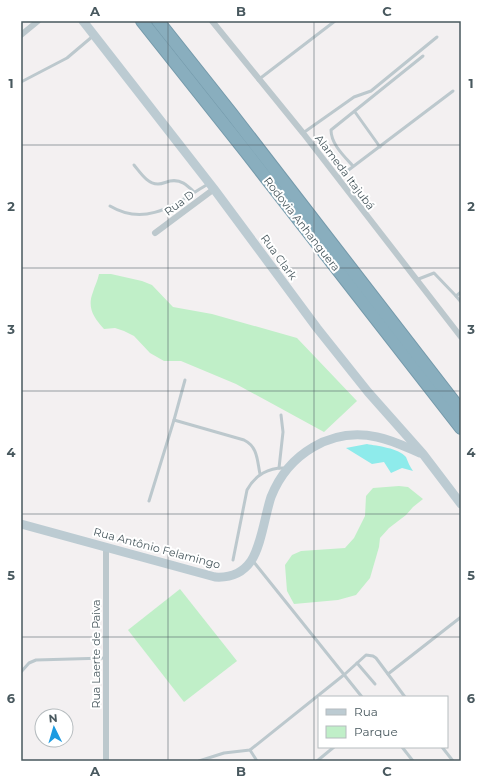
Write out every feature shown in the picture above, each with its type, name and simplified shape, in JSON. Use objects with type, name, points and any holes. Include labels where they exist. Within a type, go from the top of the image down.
[{"type":"highway","name":"Rodovia Anhanguera","points":[[142,21],[461,428]]},
{"type":"highway","name":"Rodovia Anhanguera","points":[[158,21],[231,113],[461,411]]},
{"type":"main road","name":"Rua Clark","points":[[83,21],[212,186],[317,328],[368,392],[423,454],[461,504]]},
{"type":"main road","name":"Rua Antônio Felamingo","points":[[21,524],[215,577],[232,576],[245,569],[252,560],[272,498],[284,468],[312,447],[352,434],[384,438],[423,454]]},
{"type":"street","points":[[21,35],[38,21]]},
{"type":"street","name":"Alameda Itajubá","points":[[212,21],[258,80],[303,133],[337,179],[461,337]]},
{"type":"street","name":"Rua D","points":[[155,233],[212,186]]},
{"type":"street","name":"Rua Laerte de Paiva","points":[[106,548],[106,761]]},
{"type":"lane","points":[[258,80],[335,21]]},
{"type":"lane","points":[[21,82],[67,58],[94,35]]},
{"type":"lane","points":[[303,133],[354,97],[371,91],[437,37]]},
{"type":"lane","points":[[353,166],[341,153],[331,138],[331,130],[423,56]]},
{"type":"lane","points":[[337,179],[453,91]]},
{"type":"lane","points":[[354,112],[380,147]]},
{"type":"lane","points":[[134,165],[145,179],[153,183],[158,184],[171,181],[181,181],[194,192]]},
{"type":"lane","points":[[110,206],[120,212],[150,214],[166,209],[194,192],[212,186]]},
{"type":"lane","points":[[416,280],[432,273],[436,273],[461,302]]},
{"type":"lane","points":[[456,296],[461,292]]},
{"type":"lane","points":[[149,501],[185,380]]},
{"type":"lane","points":[[233,560],[247,490],[252,481],[260,474],[284,468],[281,414]]},
{"type":"lane","points":[[174,420],[251,443],[256,454],[260,474]]},
{"type":"lane","points":[[252,560],[361,696]]},
{"type":"lane","points":[[388,674],[461,617]]},
{"type":"lane","points":[[201,761],[224,753],[250,750],[345,674],[366,655],[373,656],[404,696]]},
{"type":"lane","points":[[21,672],[29,663],[36,660],[106,658]]},
{"type":"lane","points":[[357,663],[375,684]]},
{"type":"lane","points":[[317,761],[333,748]]},
{"type":"lane","points":[[403,748],[413,761]]},
{"type":"lane","points":[[443,748],[453,761]]},
{"type":"lane","points":[[250,750],[257,761]]},
{"type":"green space","points":[[99,274],[111,274],[142,281],[152,285],[173,307],[212,314],[297,338],[357,401],[324,432],[236,384],[181,361],[164,361],[150,353],[134,336],[115,328],[104,329],[94,316],[91,307],[91,297]]},
{"type":"green space","points":[[399,486],[408,487],[423,499],[389,528],[380,538],[379,547],[370,578],[356,595],[338,600],[294,604],[287,591],[285,565],[292,555],[301,551],[345,548],[354,538],[365,516],[366,496],[373,488]]},
{"type":"green space","points":[[180,589],[237,661],[184,702],[128,630]]},
{"type":"water","points":[[367,444],[398,451],[406,457],[413,471],[402,468],[391,473],[384,462],[372,464],[346,448]]}]
